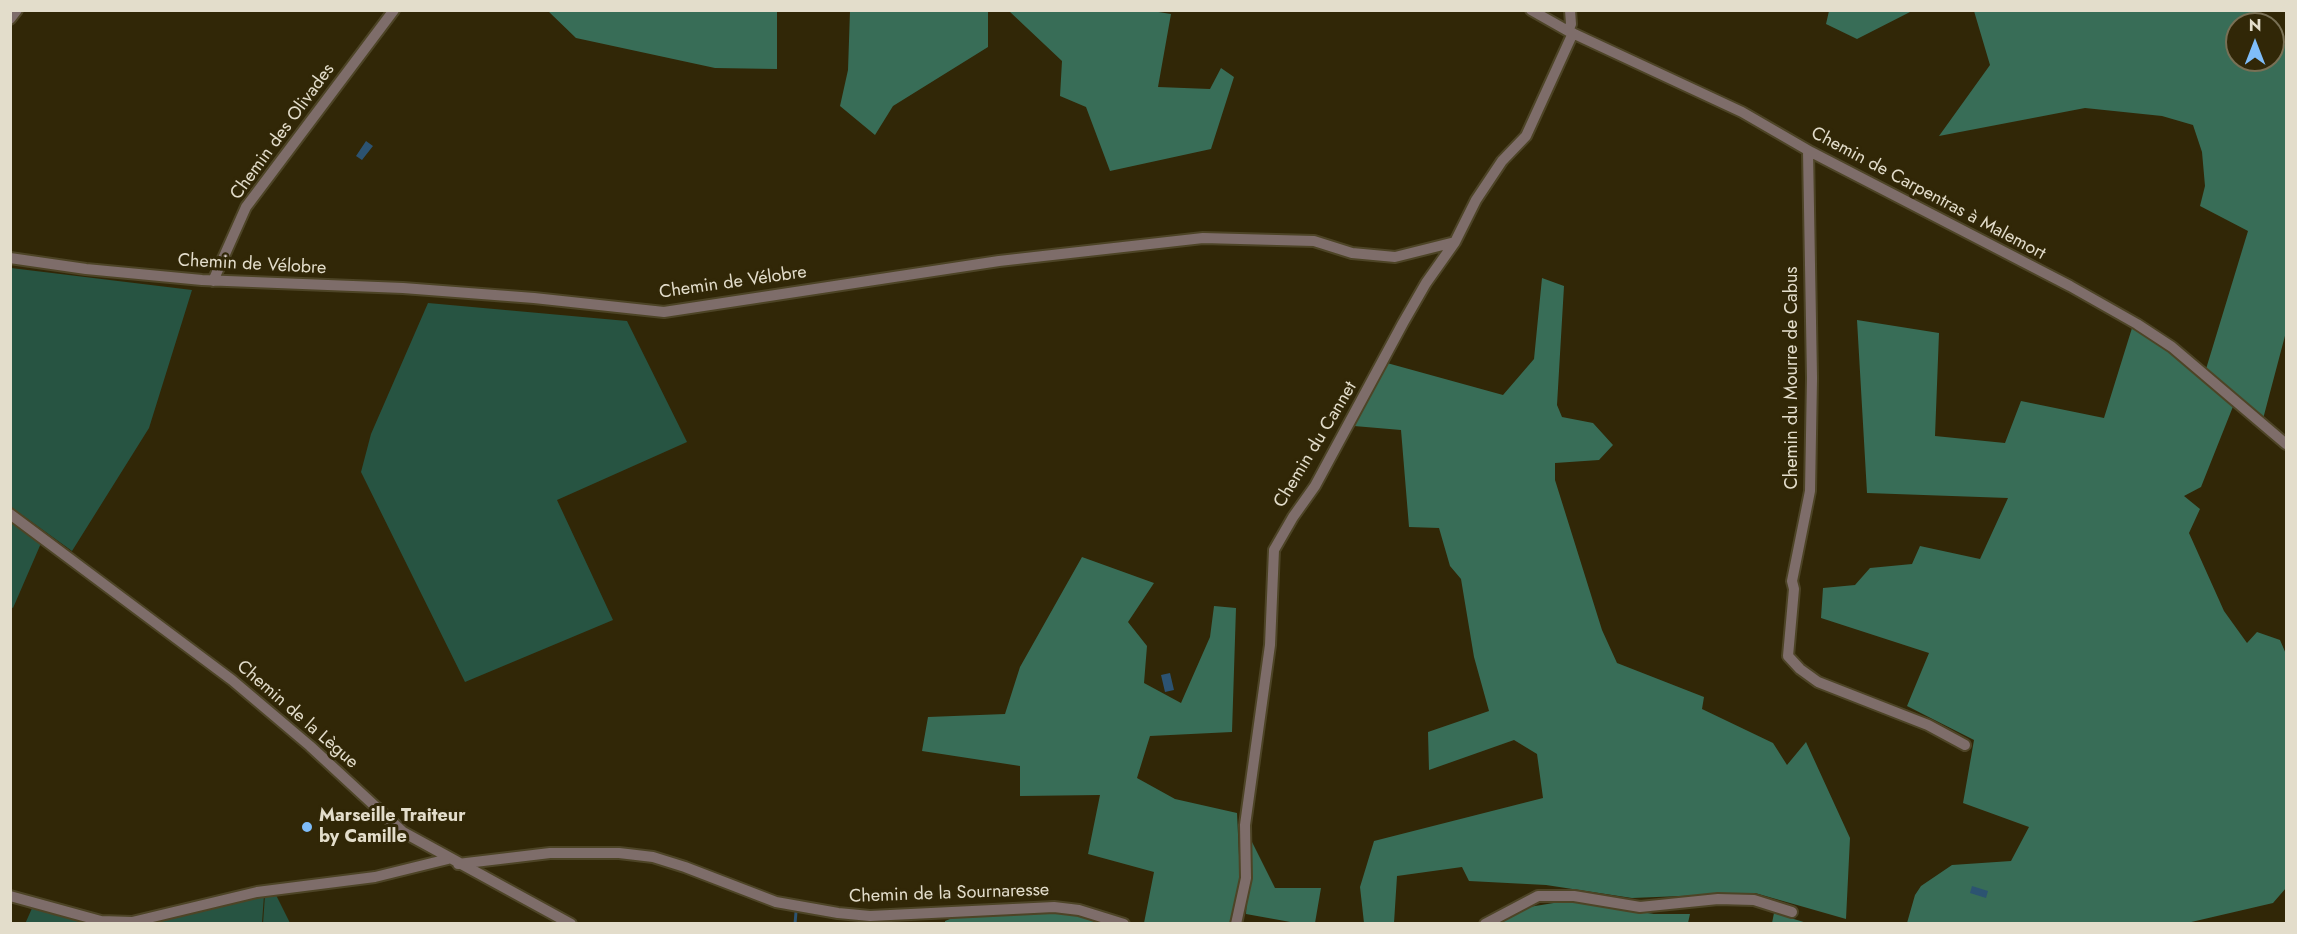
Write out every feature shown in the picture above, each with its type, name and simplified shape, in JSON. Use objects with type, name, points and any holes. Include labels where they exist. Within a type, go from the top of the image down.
[{"type":"street","points":[[10,19],[17,10]]},
{"type":"street","name":"Chemin des Olivades","points":[[213,281],[246,207],[393,10]]},
{"type":"street","name":"Chemin de Carpentras à Malemort","points":[[1531,10],[1571,32],[1707,93],[1808,151],[2070,286],[2137,324],[2172,347],[2286,444]]},
{"type":"street","name":"Chemin du Cannet","points":[[1236,924],[1246,878],[1245,825],[1270,645],[1274,550],[1321,476],[1426,283],[1455,242],[1476,200],[1502,161],[1526,136],[1571,32],[1570,10]]},
{"type":"street","name":"Chemin du Mourre de Cabus","points":[[1808,151],[1812,378],[1810,475],[1807,508],[1792,581],[1794,589],[1788,656],[1800,669],[1818,682],[1928,725],[1965,745]]},
{"type":"street","name":"Chemin de Vélobre","points":[[10,258],[86,269],[213,281],[404,288],[534,298],[664,312],[999,261],[1203,238],[1314,241],[1352,253],[1395,257],[1455,242]]},
{"type":"street","name":"Chemin de la Lègue","points":[[10,514],[232,680],[310,746],[403,832],[571,924]]},
{"type":"street","name":"Chemin de la Sournaresse","points":[[10,896],[101,921],[132,922],[265,891],[375,877],[453,861],[550,853],[619,853],[664,861],[776,902],[838,913],[893,915],[1054,907],[1079,910],[1124,924]]},
{"type":"street","points":[[1485,924],[1538,896],[1574,896],[1640,907],[1718,899],[1754,900],[1792,912]]},
{"type":"green space","points":[[1146,10],[1171,14],[1158,87],[1210,89],[1221,68],[1234,77],[1211,149],[1110,171],[1086,107],[1060,96],[1062,61],[1009,11]]},
{"type":"green space","points":[[1829,10],[1912,11],[1857,39],[1826,24]]},
{"type":"green space","points":[[548,11],[777,11],[777,69],[715,68],[576,38]]},
{"type":"green space","points":[[850,11],[988,11],[988,47],[893,106],[875,135],[840,106],[848,70]]},
{"type":"green space","points":[[1974,11],[2254,11],[2225,12],[2225,72],[2285,72],[2286,46],[2286,332],[2263,419],[2206,369],[2248,231],[2200,206],[2205,186],[2202,152],[2193,125],[2162,116],[2085,108],[1939,136],[1990,65]]},
{"type":"green space","points":[[11,268],[192,290],[149,428],[72,551],[11,507]]},
{"type":"green space","points":[[1542,278],[1564,286],[1557,405],[1562,417],[1593,423],[1613,445],[1599,460],[1555,463],[1555,480],[1602,630],[1617,663],[1704,697],[1702,709],[1773,743],[1787,765],[1806,742],[1850,838],[1846,919],[1755,893],[1632,898],[1546,885],[1469,881],[1462,867],[1397,876],[1394,923],[1364,923],[1360,887],[1374,841],[1543,798],[1537,754],[1514,740],[1429,770],[1428,732],[1489,711],[1474,657],[1461,579],[1450,566],[1439,528],[1409,527],[1401,430],[1354,426],[1387,363],[1503,395],[1534,359]]},
{"type":"green space","points":[[428,303],[627,321],[687,442],[557,500],[613,620],[465,682],[361,472],[371,434]]},
{"type":"green space","points":[[1857,320],[1939,333],[1935,436],[2005,443],[2021,401],[2104,418],[2132,328],[2180,358],[2234,404],[2201,487],[2184,496],[2200,509],[2189,533],[2224,611],[2247,643],[2257,632],[2280,640],[2286,654],[2286,888],[2273,903],[2187,923],[1907,923],[1915,895],[1921,886],[1952,865],[2011,861],[2029,827],[1963,803],[1974,740],[1907,706],[1929,653],[1821,618],[1823,588],[1855,585],[1870,568],[1912,564],[1920,546],[1980,559],[2008,498],[1867,493]]},
{"type":"green space","points":[[11,519],[42,541],[13,608],[11,607]]},
{"type":"green space","points":[[1082,557],[1154,583],[1128,622],[1147,646],[1144,683],[1181,703],[1210,637],[1214,606],[1236,608],[1232,732],[1150,736],[1137,778],[1175,799],[1237,813],[1240,877],[1230,923],[1144,923],[1154,872],[1088,854],[1100,795],[1020,796],[1020,766],[922,751],[928,717],[1005,714],[1020,667]]},
{"type":"green space","points":[[1250,838],[1275,888],[1321,888],[1315,923],[1296,923],[1246,914]]},
{"type":"green space","points":[[264,895],[262,923],[138,923]]},
{"type":"green space","points":[[265,895],[276,895],[290,923],[263,924]]},
{"type":"green space","points":[[1566,901],[1654,914],[1690,914],[1688,923],[1499,924],[1529,907]]},
{"type":"green space","points":[[33,906],[85,921],[84,924],[25,924]]},
{"type":"green space","points":[[1052,911],[1114,923],[945,924],[945,921],[962,914]]},
{"type":"green space","points":[[1774,913],[1807,923],[1772,923]]},
{"type":"water","points":[[366,141],[373,146],[362,160],[356,156]]},
{"type":"water","points":[[1170,673],[1174,690],[1165,692],[1161,675]]},
{"type":"water","points":[[1972,886],[1988,891],[1986,898],[1970,893]]},
{"type":"waterway","points":[[795,924],[796,912]]},
{"type":"place","name":"Marseille Traiteur by Camille","points":[[307,827]]}]
